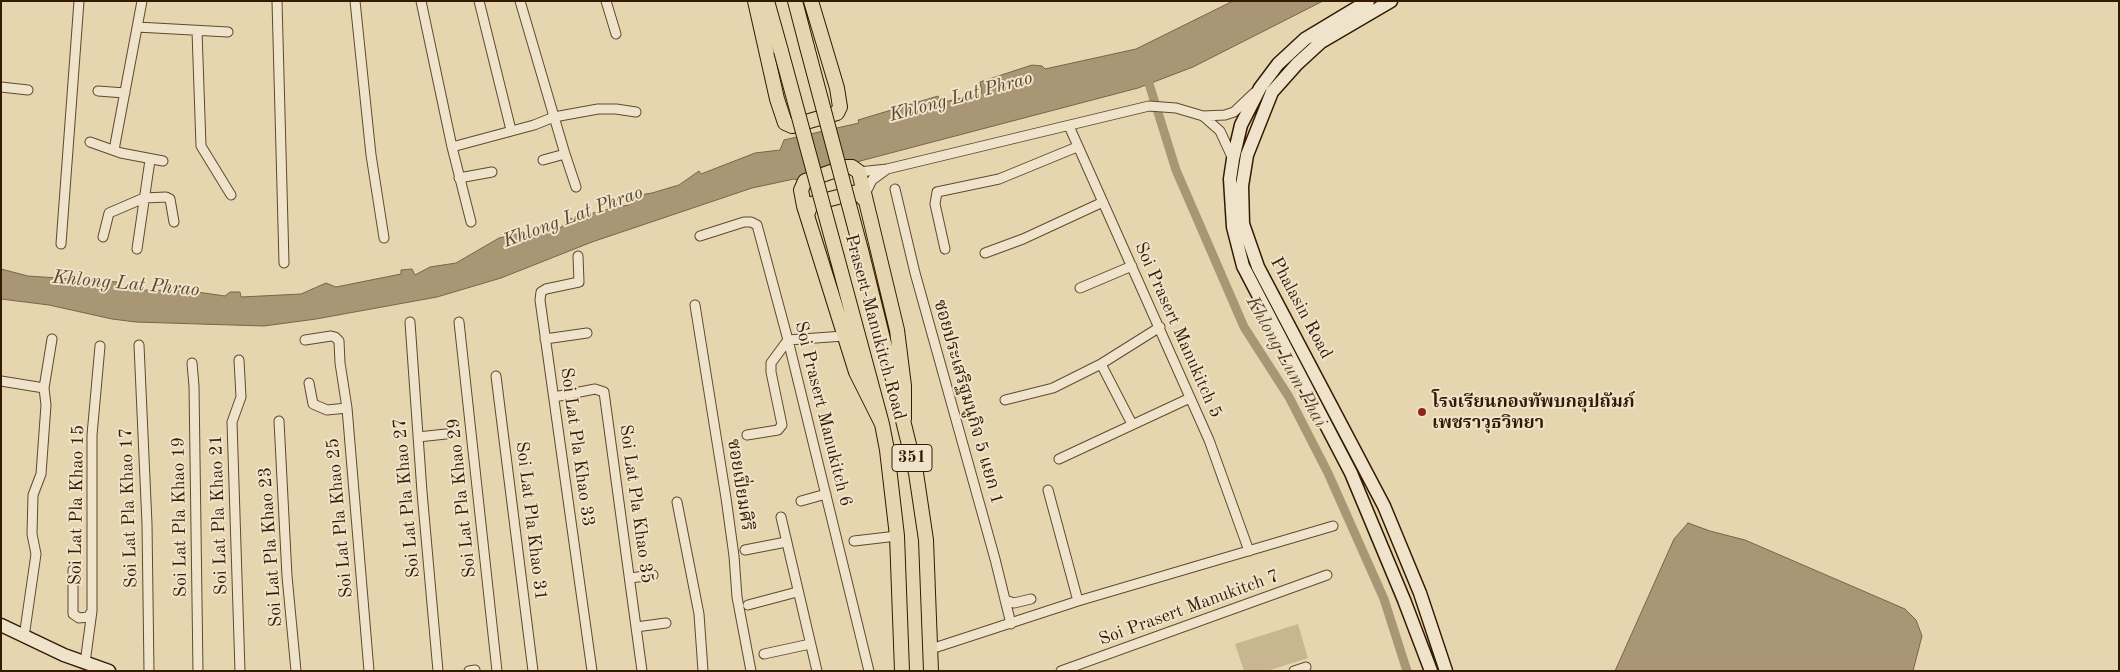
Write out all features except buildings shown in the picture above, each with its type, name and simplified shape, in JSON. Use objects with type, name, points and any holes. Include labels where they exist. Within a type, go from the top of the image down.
[{"type":"main road","points":[[755,1],[777,99],[785,124],[792,126],[836,113],[840,107],[837,88],[811,1]]},
{"type":"main road","name":"Prasert-Manukitch Road","points":[[767,1],[882,424],[892,480],[897,536],[903,671]]},
{"type":"main road","name":"Prasert-Manukitch Road","points":[[795,1],[861,250],[916,473],[926,540],[931,652],[930,671]]},
{"type":"main road","name":"Phalasin Road","points":[[1368,1],[1305,39],[1278,64],[1260,88],[1241,125],[1233,159],[1230,179],[1233,227],[1243,266],[1351,473],[1404,600],[1431,671]]},
{"type":"main road","name":"Phalasin Road","points":[[1391,1],[1320,42],[1272,92],[1247,155],[1242,186],[1243,224],[1258,267],[1384,506],[1420,593],[1446,671]]},
{"type":"main road","points":[[882,424],[856,372],[801,190],[805,181],[845,167],[852,167],[859,172],[897,330],[904,386],[904,419]]},
{"type":"main road","points":[[807,215],[812,204],[857,192],[865,198]]},
{"type":"main road","points":[[1,625],[85,663],[109,671]]},
{"type":"street","points":[[61,244],[79,1]]},
{"type":"street","points":[[114,150],[142,1]]},
{"type":"street","points":[[277,1],[284,263]]},
{"type":"street","points":[[355,1],[372,155],[384,238]]},
{"type":"street","points":[[421,1],[459,178],[471,222]]},
{"type":"street","points":[[479,1],[511,130]]},
{"type":"street","points":[[520,1],[576,187]]},
{"type":"street","points":[[606,1],[616,34]]},
{"type":"street","points":[[137,27],[228,32]]},
{"type":"street","points":[[197,31],[201,146],[231,195]]},
{"type":"street","points":[[1,87],[28,90]]},
{"type":"street","points":[[859,172],[887,169],[1134,109],[1158,106],[1176,108],[1202,116],[1224,115],[1234,112],[1260,88]]},
{"type":"street","points":[[98,91],[125,93]]},
{"type":"street","points":[[452,147],[554,117],[598,110],[616,109],[636,112]]},
{"type":"street","points":[[1202,116],[1220,131],[1233,159]]},
{"type":"street","name":"Soi Prasert Manukitch 5","points":[[1069,126],[1216,456],[1249,551]]},
{"type":"street","points":[[90,142],[150,160],[163,161]]},
{"type":"street","points":[[945,249],[935,204],[937,192],[999,179],[1077,147]]},
{"type":"street","points":[[543,160],[565,154]]},
{"type":"street","points":[[137,249],[150,160]]},
{"type":"street","points":[[865,198],[872,180],[887,169]]},
{"type":"street","points":[[459,178],[492,172]]},
{"type":"street","name":"ซอยประเสริฐมนูกิจ 5 แยก 1","points":[[895,189],[915,273],[948,387],[1011,624]]},
{"type":"street","points":[[103,237],[109,212],[144,198],[166,197],[170,199],[174,222]]},
{"type":"street","points":[[986,253],[1024,239],[1103,202]]},
{"type":"street","name":"Soi Prasert Manukitch 6","points":[[700,236],[744,222],[751,222],[757,225],[788,340],[869,671]]},
{"type":"street","name":"Soi Lat Pla Khao 33","points":[[578,256],[578,282],[546,289],[541,292],[545,339],[592,671]]},
{"type":"street","points":[[1080,288],[1132,266]]},
{"type":"street","name":"ซอยเปี่ยมศิริ","points":[[696,305],[730,528],[737,597],[751,671]]},
{"type":"street","name":"Soi Lat Pla Khao 27","points":[[410,322],[438,671]]},
{"type":"street","name":"Soi Lat Pla Khao 29","points":[[459,322],[497,671]]},
{"type":"street","points":[[1005,400],[1053,388],[1102,364],[1160,327]]},
{"type":"street","points":[[545,339],[587,333]]},
{"type":"street","points":[[747,435],[778,430],[782,425],[771,372],[771,363],[788,340],[844,336]]},
{"type":"street","name":"Soi Lat Pla Khao 25","points":[[305,340],[336,337],[339,342],[340,363],[347,408],[369,671]]},
{"type":"street","points":[[24,637],[36,554],[32,534],[33,495],[41,474],[46,405],[44,388],[52,339]]},
{"type":"street","name":"Soi Lat Pla Khao 17","points":[[139,345],[147,524],[149,671]]},
{"type":"street","name":"Soi Lat Pla Khao 15","points":[[85,663],[92,611],[92,435],[100,346]]},
{"type":"street","name":"Soi Lat Pla Khao 21","points":[[239,360],[241,397],[232,422],[240,671]]},
{"type":"street","name":"Soi Lat Pla Khao 19","points":[[192,364],[194,386],[198,671]]},
{"type":"street","points":[[1102,364],[1132,424]]},
{"type":"street","name":"Soi Lat Pla Khao 31","points":[[496,376],[533,671]]},
{"type":"street","points":[[1,381],[44,388]]},
{"type":"street","points":[[309,383],[313,404],[326,410],[347,408]]},
{"type":"street","name":"Soi Lat Pla Khao 35","points":[[554,398],[595,389],[604,392],[642,671]]},
{"type":"street","points":[[1059,459],[1190,398]]},
{"type":"street","name":"Soi Lat Pla Khao 23","points":[[279,421],[287,576],[296,671]]},
{"type":"street","points":[[418,437],[446,434]]},
{"type":"street","points":[[1048,490],[1078,601]]},
{"type":"street","points":[[801,500],[826,494]]},
{"type":"street","points":[[677,502],[699,614],[703,671]]},
{"type":"street","points":[[780,517],[817,671]]},
{"type":"street","points":[[931,652],[1078,601],[1333,526]]},
{"type":"street","points":[[854,541],[897,536]]},
{"type":"street","points":[[745,550],[786,542]]},
{"type":"street","points":[[72,570],[73,614],[79,618],[88,617],[92,611]]},
{"type":"street","points":[[630,578],[653,574]]},
{"type":"street","name":"Soi Prasert Manukitch 7","points":[[1061,671],[1327,575]]},
{"type":"street","points":[[748,605],[797,592]]},
{"type":"street","points":[[1005,600],[1014,602],[1031,599]]},
{"type":"street","points":[[636,627],[666,624]]},
{"type":"street","points":[[764,654],[810,644]]},
{"type":"street","points":[[1294,671],[1306,667]]},
{"type":"street","points":[[470,671],[475,670]]},
{"type":"shaded area","points":[[1233,1],[1323,1],[1193,67],[1138,88],[864,160],[797,180],[794,179],[752,188],[592,242],[501,278],[437,297],[316,319],[264,326],[136,322],[112,319],[49,305],[1,299],[1,269],[28,276],[117,282],[121,287],[142,286],[143,290],[190,291],[225,296],[230,292],[240,292],[241,297],[301,294],[326,283],[336,287],[401,274],[401,270],[412,269],[415,275],[430,267],[456,263],[499,238],[554,226],[555,229],[562,227],[566,220],[622,204],[623,206],[629,205],[627,197],[652,193],[679,185],[699,171],[701,174],[755,153],[780,150],[784,140],[859,123],[858,120],[938,96],[940,103],[982,93],[980,82],[1032,65],[1042,66],[1045,69],[1136,49]]},
{"type":"shaded area","points":[[1688,523],[1745,540],[1905,609],[1916,620],[1922,636],[1913,671],[1615,671],[1674,539]]},
{"type":"shaded area","points":[[1298,624],[1308,658],[1267,671],[1244,671],[1235,644]]},
{"type":"waterway","name":"Khlong Lum Phai","points":[[1146,74],[1176,170],[1244,327],[1289,397],[1328,473],[1384,599],[1407,671]]},
{"type":"place","name":"โรงเรียนกองทัพบกอุปถัมภ์ เพชราวุธวิทยา","points":[[1422,412]]},
{"type":"water label","name":"Khlong Lat Phrao","points":[[961,97]]},
{"type":"water label","name":"Khlong Lat Phrao","points":[[573,217]]},
{"type":"water label","name":"Khlong Lat Phrao","points":[[126,284]]}]
